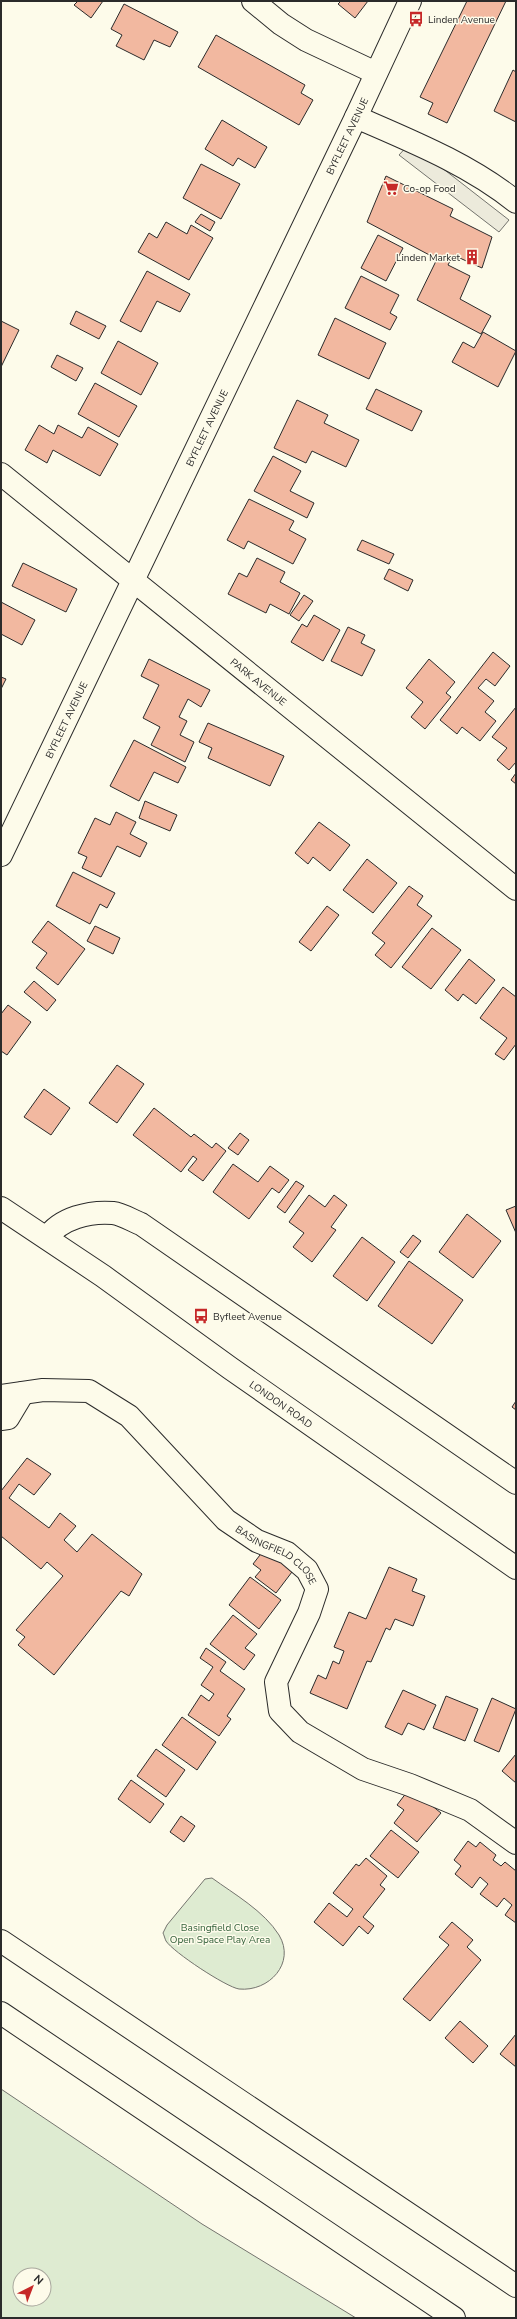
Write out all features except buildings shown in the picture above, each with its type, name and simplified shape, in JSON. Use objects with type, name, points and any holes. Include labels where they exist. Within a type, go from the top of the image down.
[{"type":"main road","points":[[253,1],[281,24],[306,40],[376,73]]},
{"type":"main road","name":"BYFLEET AVENUE","points":[[1,855],[356,117],[410,1]]},
{"type":"main road","points":[[356,117],[452,162],[498,188],[516,202]]},
{"type":"main road","name":"PARK AVENUE","points":[[1,474],[516,889]]},
{"type":"main road","name":"LONDON ROAD","points":[[1,1208],[47,1238],[516,1568]]},
{"type":"main road","points":[[47,1238],[52,1230],[78,1215],[114,1213],[141,1224],[516,1484]]},
{"type":"main road","name":"BASINGFIELD CLOSE","points":[[1,1396],[43,1390],[89,1391],[129,1416],[226,1520],[257,1541],[287,1553],[307,1570],[317,1589],[309,1613],[276,1682],[280,1711],[300,1732],[363,1769],[410,1785],[470,1810],[516,1844]]},
{"type":"main road","points":[[1,1419],[8,1418],[23,1392]]},
{"type":"main road","points":[[1,1940],[516,2286]]},
{"type":"main road","points":[[1,2013],[454,2318]]},
{"type":"green space","name":"Basingfield Close Open Space Play Area","points":[[212,1878],[257,1911],[273,1926],[279,1935],[283,1945],[284,1956],[282,1965],[277,1974],[260,1986],[250,1989],[239,1989],[232,1987],[212,1976],[179,1953],[166,1940],[163,1933],[167,1925],[205,1879]]},
{"type":"green space","points":[[1,2089],[202,2224],[356,2318],[1,2318]]},
{"type":"shaded area","points":[[410,143],[509,220],[499,232],[399,155]]},
{"type":"place","name":"Linden Avenue","points":[[416,19]]},
{"type":"place","name":"Co-op Food","points":[[391,188]]},
{"type":"place","name":"Linden Market","points":[[472,257]]},
{"type":"place","name":"Byfleet Avenue","points":[[201,1316]]}]
